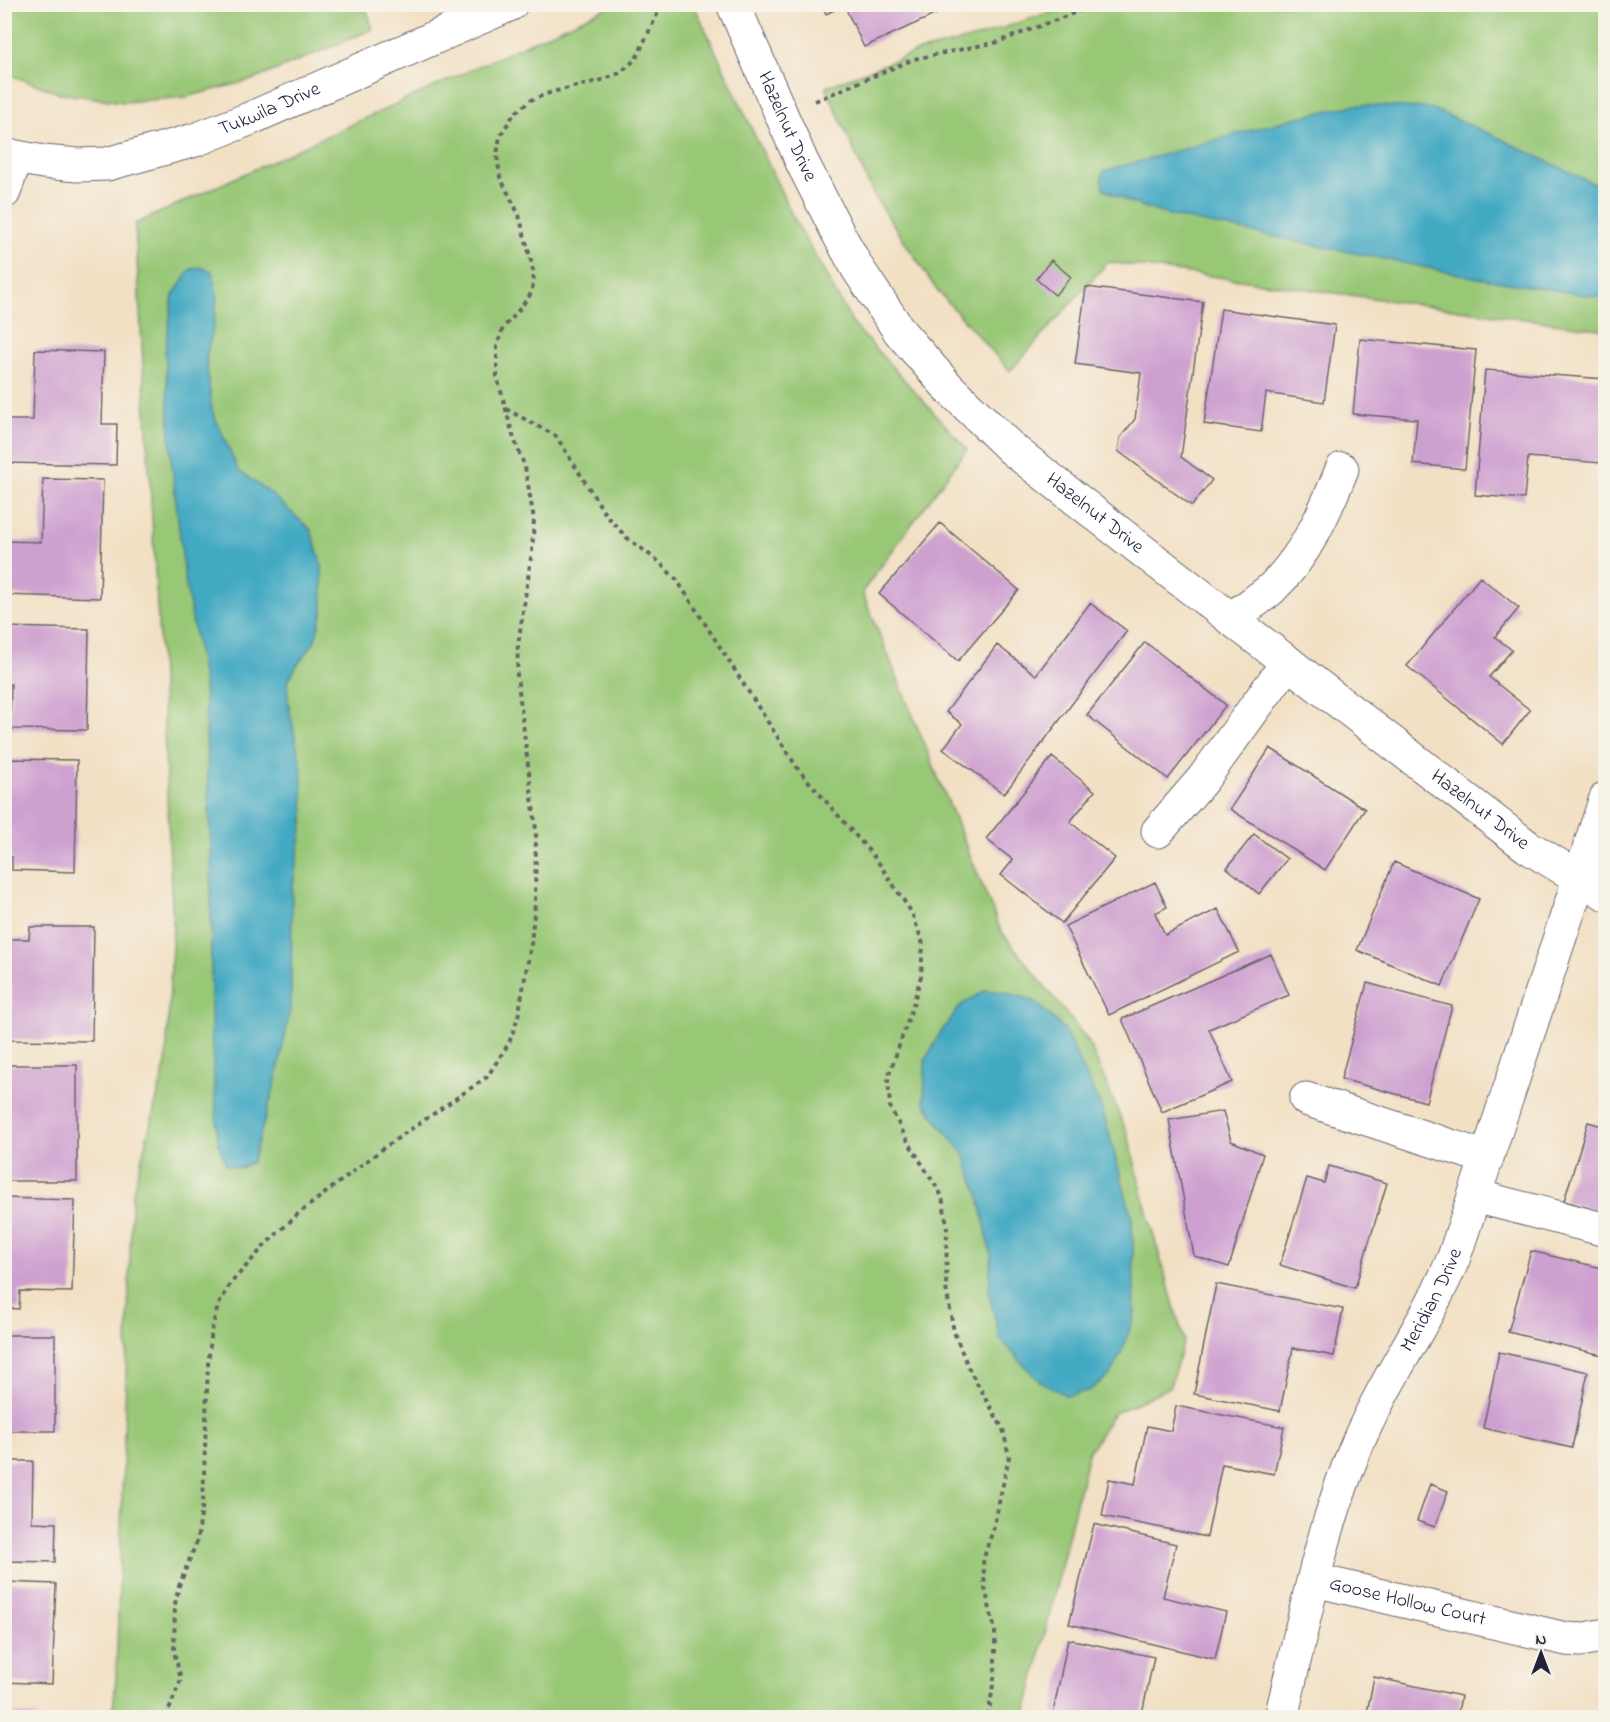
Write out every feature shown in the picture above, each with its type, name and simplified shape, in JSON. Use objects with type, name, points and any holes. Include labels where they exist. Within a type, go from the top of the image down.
[{"type":"street","name":"Tukwila Drive","points":[[8,153],[43,162],[78,165],[107,164],[195,140],[259,115],[511,4]]},
{"type":"street","name":"Hazelnut Drive","points":[[733,4],[802,162],[853,260],[900,332],[948,387],[1012,448],[1232,619],[1528,847],[1592,886]]},
{"type":"street","points":[[4,192],[8,153]]},
{"type":"street","points":[[1232,619],[1271,589],[1288,569],[1327,509],[1342,469]]},
{"type":"street","points":[[1158,831],[1203,779],[1288,662]]},
{"type":"street","name":"Meridian Drive","points":[[1281,1718],[1314,1580],[1340,1489],[1378,1397],[1445,1280],[1487,1158],[1592,886],[1605,798]]},
{"type":"street","points":[[1306,1099],[1487,1158]]},
{"type":"street","points":[[1475,1196],[1605,1230]]},
{"type":"street","name":"Goose Hollow Court","points":[[1314,1580],[1566,1639],[1580,1640],[1605,1635]]},
{"type":"path","points":[[166,1718],[181,1679],[174,1652],[175,1604],[179,1586],[197,1540],[203,1503],[208,1364],[212,1328],[218,1306],[230,1284],[244,1267],[298,1214],[385,1147],[487,1077],[509,1043],[518,1017],[531,944],[536,871],[536,831],[517,675],[518,645],[532,551],[534,520],[525,467],[505,409],[497,377],[497,346],[503,328],[530,295],[534,282],[532,264],[519,215],[500,177],[497,155],[500,136],[514,114],[531,100],[620,73],[636,58],[662,4]]},
{"type":"path","points":[[781,115],[914,59],[998,42],[1098,4]]},
{"type":"path","points":[[505,409],[556,436],[606,515],[626,537],[658,561],[677,580],[798,769],[876,859],[912,913],[923,944],[921,976],[914,1005],[888,1078],[891,1107],[907,1140],[942,1196],[947,1226],[946,1288],[954,1332],[969,1369],[1003,1429],[1010,1457],[993,1530],[983,1560],[985,1588],[995,1630],[995,1672],[988,1718]]},
{"type":"green space","points":[[4,5],[365,5],[373,29],[255,79],[186,97],[123,102],[59,93],[5,73]]},
{"type":"green space","points":[[612,5],[694,5],[790,211],[853,324],[967,449],[862,592],[1001,931],[1088,1041],[1128,1135],[1148,1216],[1184,1340],[1170,1387],[1113,1414],[1088,1453],[1025,1717],[112,1718],[116,1679],[132,1196],[166,1063],[173,926],[135,224]]},
{"type":"green space","points":[[1070,5],[1605,5],[1605,330],[1108,262],[1010,371],[936,289],[873,194],[826,87],[916,52],[977,37]]},
{"type":"water","points":[[1355,105],[1430,108],[1495,136],[1605,189],[1605,298],[1483,279],[1171,216],[1129,202],[1104,189],[1101,180],[1104,171],[1298,117]]},
{"type":"water","points":[[200,267],[212,271],[217,295],[214,325],[206,357],[212,410],[238,470],[269,492],[311,530],[322,566],[323,611],[314,643],[287,682],[289,708],[301,765],[304,817],[292,892],[291,1005],[276,1081],[252,1162],[241,1168],[226,1165],[218,1142],[211,1034],[211,853],[204,685],[185,580],[172,467],[165,352],[173,295],[190,270]]},
{"type":"water","points":[[986,990],[1005,992],[1033,1000],[1064,1029],[1103,1111],[1132,1218],[1135,1314],[1122,1351],[1110,1375],[1090,1390],[1067,1396],[1038,1380],[1000,1339],[989,1294],[991,1256],[979,1196],[963,1152],[924,1102],[925,1061],[939,1035],[961,1005]]},
{"type":"building","points":[[822,4],[950,4],[952,7],[864,47],[844,5],[826,14]]},
{"type":"building","points":[[1051,260],[1071,277],[1055,295],[1036,279]]},
{"type":"building","points":[[1086,287],[1203,302],[1181,457],[1212,480],[1192,506],[1118,451],[1120,438],[1135,419],[1141,373],[1075,364]]},
{"type":"building","points":[[1221,309],[1335,325],[1324,402],[1266,393],[1261,432],[1204,424]]},
{"type":"building","points":[[1360,339],[1476,350],[1465,469],[1413,464],[1417,419],[1353,414]]},
{"type":"building","points":[[35,350],[104,352],[102,424],[117,424],[116,465],[4,463],[4,420],[33,420]]},
{"type":"building","points":[[1485,370],[1606,379],[1606,420],[1602,463],[1528,457],[1524,499],[1475,495]]},
{"type":"building","points":[[43,479],[103,480],[100,598],[4,595],[4,541],[41,542]]},
{"type":"building","points":[[940,523],[1019,590],[958,661],[879,594]]},
{"type":"building","points":[[1480,577],[1519,608],[1495,637],[1512,650],[1489,677],[1530,710],[1503,744],[1407,666]]},
{"type":"building","points":[[1090,603],[1127,631],[1004,794],[943,749],[962,724],[946,712],[997,645],[1036,675]]},
{"type":"building","points":[[4,627],[89,629],[87,730],[10,729],[11,684],[4,684]]},
{"type":"building","points":[[1145,642],[1226,705],[1168,779],[1087,715]]},
{"type":"building","points":[[1270,748],[1365,809],[1325,870],[1230,809]]},
{"type":"building","points":[[1052,757],[1095,791],[1070,822],[1115,858],[1062,923],[1001,875],[1013,860],[986,839]]},
{"type":"building","points":[[4,759],[77,760],[75,872],[12,870],[12,857],[4,857]]},
{"type":"building","points":[[1254,834],[1287,859],[1259,894],[1227,868]]},
{"type":"building","points":[[1394,862],[1479,899],[1442,986],[1357,950]]},
{"type":"building","points":[[1155,882],[1167,907],[1155,913],[1165,935],[1218,909],[1239,952],[1109,1015],[1065,926]]},
{"type":"building","points":[[30,927],[94,927],[92,1041],[10,1040],[11,986],[4,986],[4,939],[29,939]]},
{"type":"building","points":[[1271,954],[1289,995],[1209,1029],[1232,1082],[1162,1112],[1122,1019]]},
{"type":"building","points":[[1367,983],[1452,1006],[1426,1102],[1341,1079]]},
{"type":"building","points":[[4,1065],[77,1065],[77,1181],[4,1181]]},
{"type":"building","points":[[1606,1090],[1606,1106],[1601,1105]]},
{"type":"building","points":[[1223,1111],[1231,1141],[1263,1154],[1229,1267],[1194,1256],[1169,1120]]},
{"type":"building","points":[[1588,1122],[1606,1127],[1606,1213],[1564,1201]]},
{"type":"building","points":[[1329,1166],[1387,1183],[1355,1288],[1280,1265],[1307,1178],[1324,1183]]},
{"type":"building","points":[[4,1198],[75,1200],[72,1292],[20,1291],[19,1309],[4,1308]]},
{"type":"building","points":[[1531,1251],[1606,1269],[1606,1356],[1508,1332]]},
{"type":"building","points":[[1216,1284],[1343,1309],[1334,1356],[1293,1348],[1280,1411],[1194,1394]]},
{"type":"building","points":[[4,1335],[55,1335],[55,1431],[4,1431]]},
{"type":"building","points":[[1499,1352],[1588,1372],[1572,1448],[1483,1428]]},
{"type":"building","points":[[1176,1406],[1284,1427],[1274,1474],[1222,1464],[1207,1537],[1102,1516],[1109,1479],[1135,1484],[1147,1426],[1171,1431]]},
{"type":"building","points":[[4,1461],[33,1461],[32,1522],[56,1523],[55,1562],[4,1561]]},
{"type":"building","points":[[1430,1484],[1448,1491],[1435,1527],[1417,1521]]},
{"type":"building","points":[[1094,1524],[1176,1544],[1163,1597],[1226,1612],[1215,1659],[1069,1624]]},
{"type":"building","points":[[4,1582],[56,1584],[52,1684],[4,1682]]},
{"type":"building","points":[[1068,1639],[1154,1657],[1141,1718],[1052,1718]]},
{"type":"building","points":[[1374,1677],[1461,1696],[1457,1718],[1366,1718]]},
{"type":"building","points":[[4,1713],[37,1716],[37,1718],[4,1718]]}]
